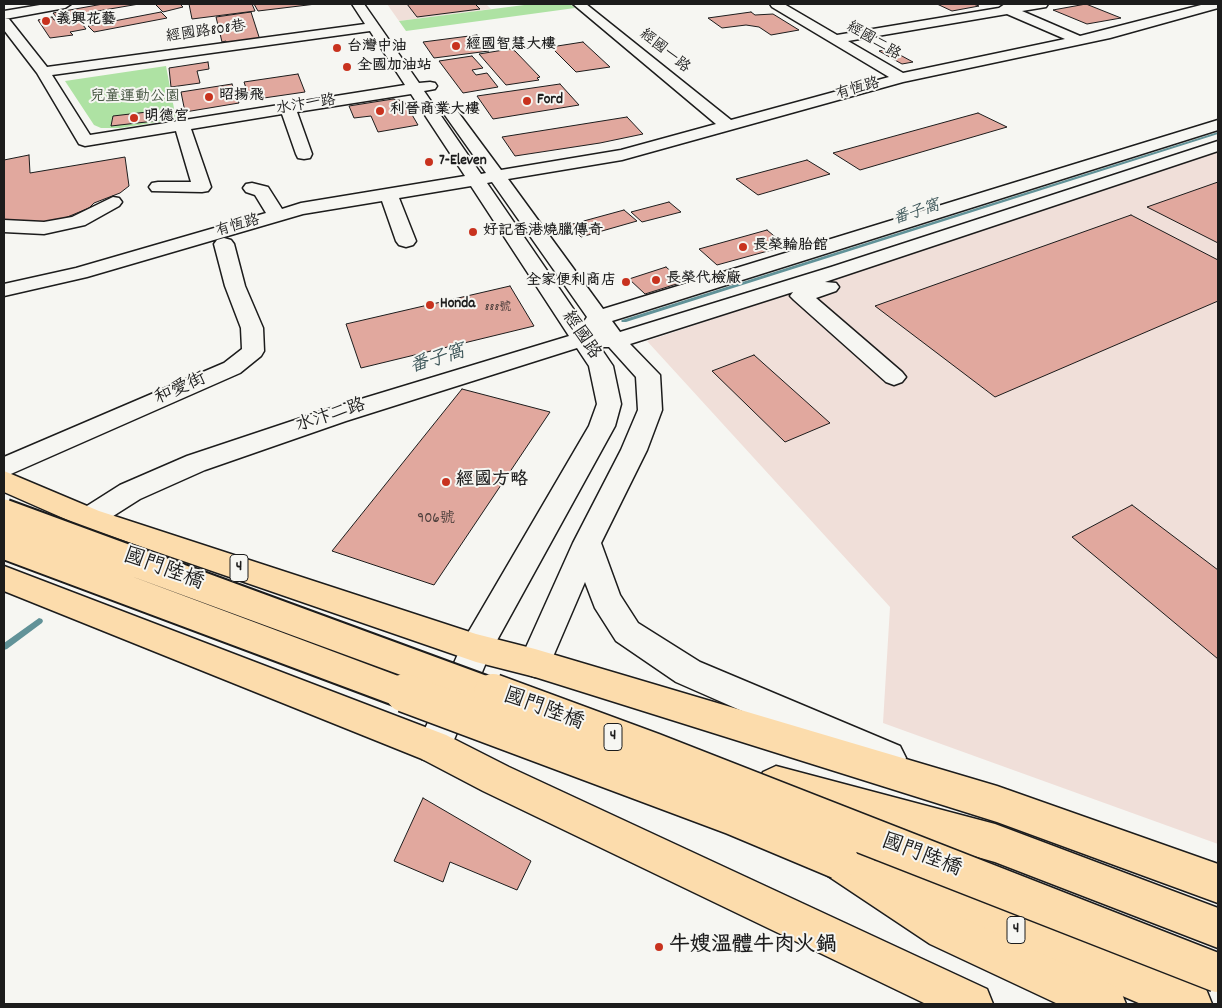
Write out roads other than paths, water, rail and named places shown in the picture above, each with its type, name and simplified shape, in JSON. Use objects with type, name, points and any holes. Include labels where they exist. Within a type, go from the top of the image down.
[{"type":"main road","name":"4","points":[[4,481],[90,518],[476,648],[535,663],[998,804],[1218,884]]},
{"type":"main road","name":"國門陸橋","points":[[4,514],[653,752],[1218,973]]},
{"type":"main road","name":"國門陸橋","points":[[4,544],[734,816],[839,860],[953,903],[1191,1004]]},
{"type":"main road","points":[[4,578],[434,747],[496,779],[972,1004]]},
{"type":"main road","points":[[653,752],[996,843],[1218,928]]},
{"type":"main road","points":[[839,860],[944,930],[1105,1004]]},
{"type":"street","points":[[4,11],[45,4]]},
{"type":"street","points":[[4,15],[65,4]]},
{"type":"street","name":"經國路","points":[[358,4],[601,366],[609,404],[602,426],[476,648],[434,747]]},
{"type":"street","name":"經國一路","points":[[579,4],[728,126]]},
{"type":"street","points":[[995,4],[1079,41]]},
{"type":"street","points":[[835,38],[1042,4]]},
{"type":"street","name":"有恆路","points":[[4,290],[80,273],[301,209],[622,155],[901,78],[1079,41],[1134,28],[1218,4]]},
{"type":"street","points":[[780,6],[807,5]]},
{"type":"street","name":"經國二路","points":[[780,6],[901,78]]},
{"type":"street","name":"水汴一路","points":[[4,22],[46,76],[85,141],[432,86]]},
{"type":"street","name":"經國路808巷","points":[[46,76],[375,30]]},
{"type":"street","name":"經國路","points":[[422,71],[615,341],[648,375],[650,410],[634,450],[588,544],[535,663]]},
{"type":"street","points":[[288,108],[304,154]]},
{"type":"street","points":[[158,187],[202,187],[182,125]]},
{"type":"street","points":[[582,339],[598,318],[1218,125]]},
{"type":"street","points":[[582,339],[615,341],[838,271],[1218,146]]},
{"type":"street","points":[[894,377],[801,296],[1218,159]]},
{"type":"street","points":[[252,188],[262,191],[276,216]]},
{"type":"street","points":[[388,194],[406,241]]},
{"type":"street","points":[[4,226],[44,228],[78,221],[113,202]]},
{"type":"street","name":"和愛街","points":[[4,468],[232,368],[253,351],[252,328],[235,286],[224,244]]},
{"type":"street","name":"水汴二路","points":[[90,518],[130,492],[196,462],[337,415],[582,339]]},
{"type":"street","points":[[588,544],[606,599],[627,632],[688,672],[998,804]]},
{"type":"waterway","name":"番子窩","points":[[624,321],[1218,133]]},
{"type":"waterway","name":"番子窩","points":[[4,647],[39,621]]},
{"type":"place","name":"義興花藝","points":[[46,21]]},
{"type":"place","name":"經國智慧大樓","points":[[456,46]]},
{"type":"place","name":"台灣中油","points":[[337,48]]},
{"type":"place","name":"全國加油站","points":[[347,67]]},
{"type":"place","name":"昭揚飛","points":[[209,97]]},
{"type":"place","name":"Ford","points":[[527,101]]},
{"type":"place","name":"利晉商業大樓","points":[[380,111]]},
{"type":"place","name":"明德宮","points":[[134,118]]},
{"type":"place","name":"7-Eleven","points":[[429,162]]},
{"type":"place","name":"好記香港燒臘傳奇","points":[[473,232]]},
{"type":"place","name":"長榮輪胎館","points":[[743,247]]},
{"type":"place","name":"長榮代檢廠","points":[[656,280]]},
{"type":"place","name":"全家便利商店","points":[[626,282]]},
{"type":"place","name":"Honda","points":[[430,305]]},
{"type":"place","name":"經國方略","points":[[446,482]]},
{"type":"place","name":"牛嫂溫體牛肉火鍋","points":[[659,947]]},
{"type":"park label","name":"兒童運動公園","points":[[135,98]]}]
